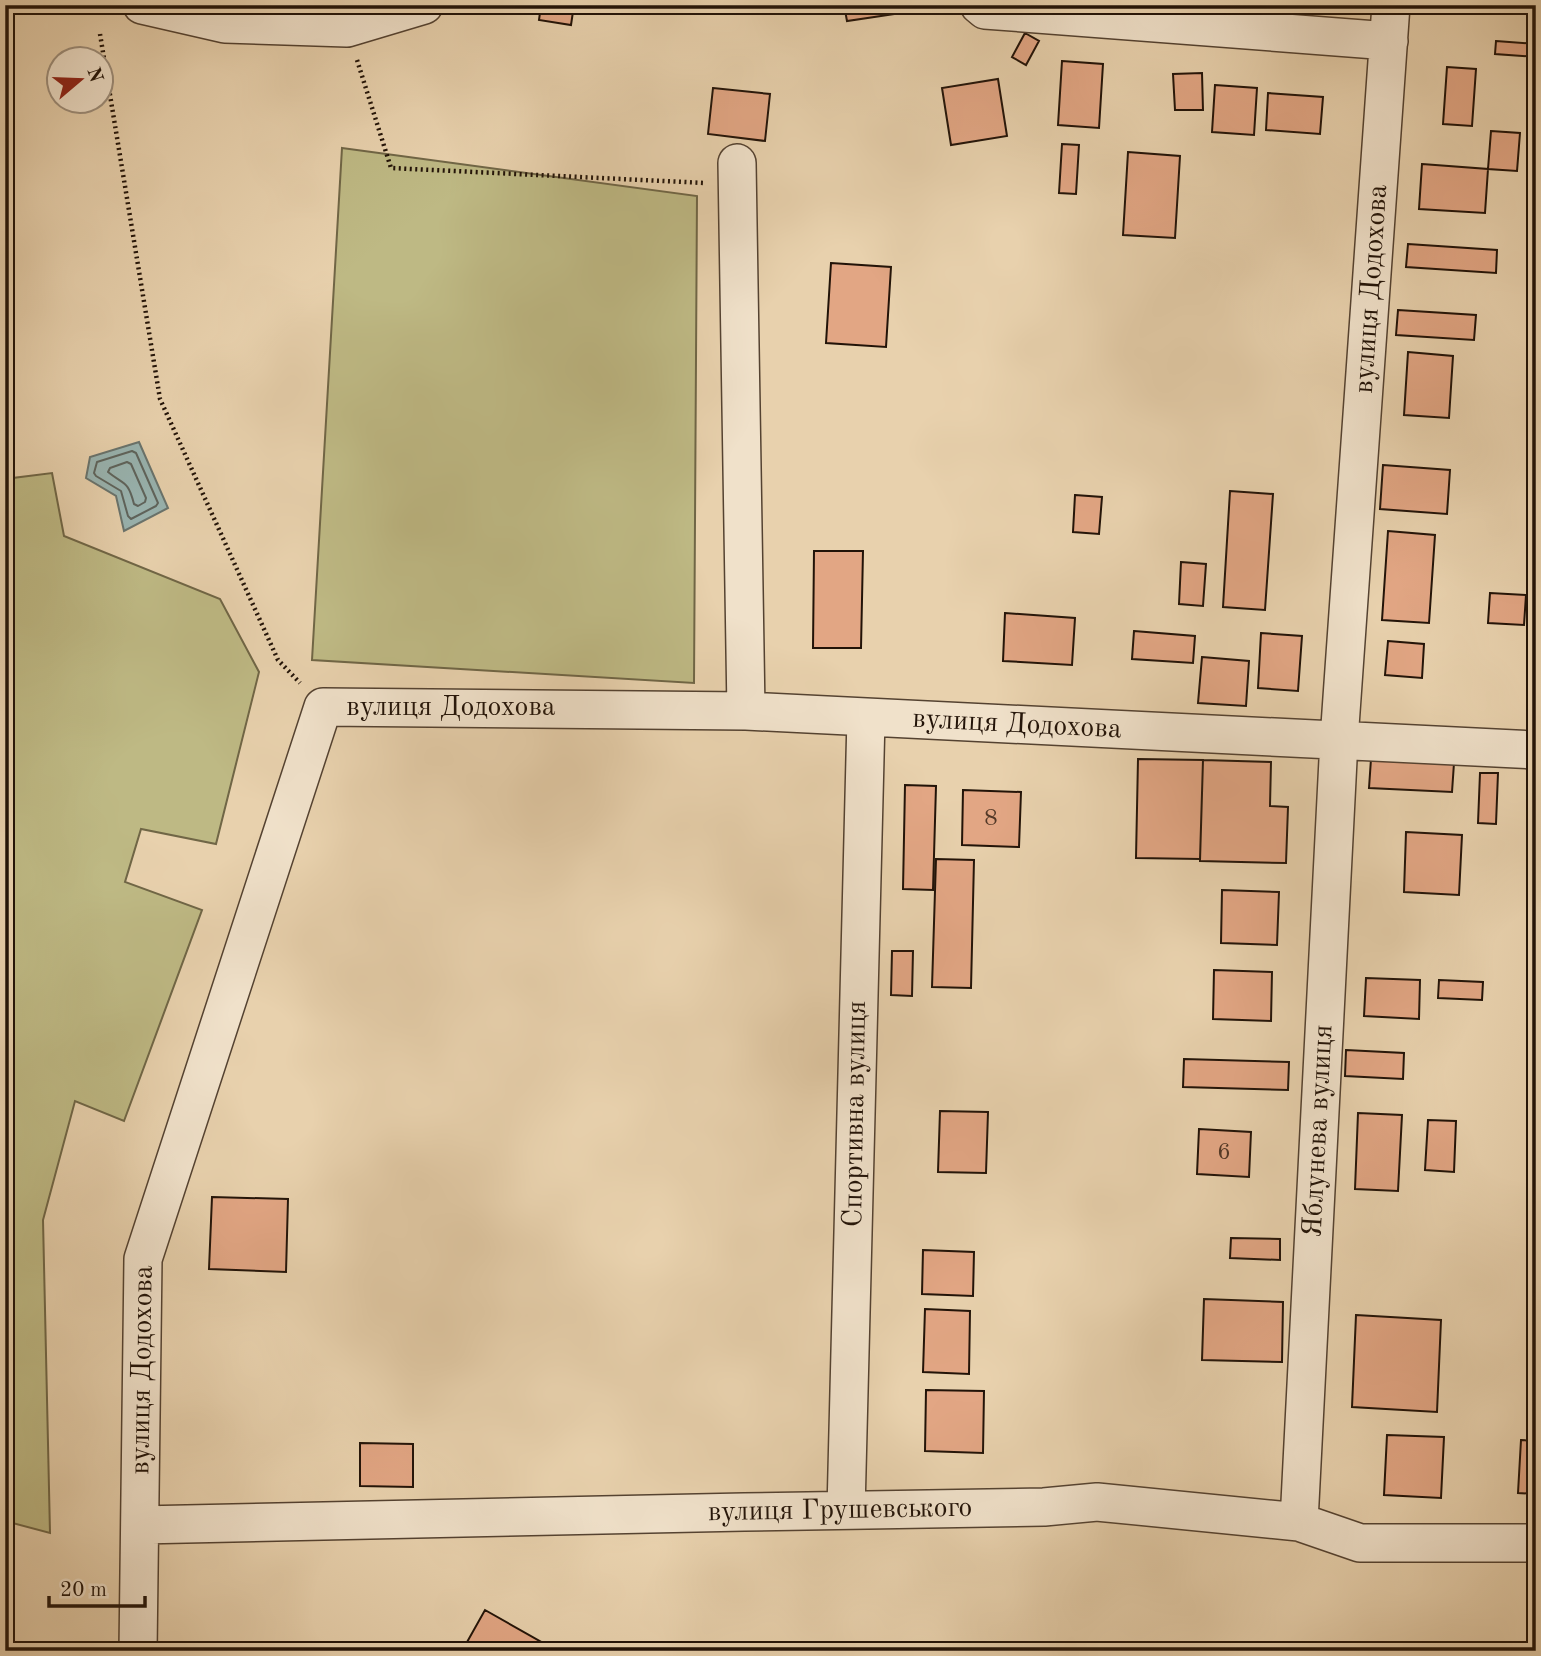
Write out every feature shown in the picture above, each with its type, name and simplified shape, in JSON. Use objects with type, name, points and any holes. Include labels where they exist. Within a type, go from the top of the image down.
[{"type":"street","points":[[142,5],[225,24],[347,28],[424,5]]},
{"type":"street","points":[[979,5],[985,10],[1390,23]]},
{"type":"street","name":"вулиця Додохова","points":[[1339,740],[1390,23]]},
{"type":"street","points":[[738,174],[746,711]]},
{"type":"street","name":"вулиця Додохова","points":[[138,1651],[144,1259],[323,707],[746,711],[1536,750]]},
{"type":"street","name":"Спортивна вулиця","points":[[846,1510],[866,718]]},
{"type":"street","name":"Яблунева вулиця","points":[[1299,1522],[1339,740]]},
{"type":"street","name":"вулиця Грушевського","points":[[140,1525],[1044,1507],[1097,1502],[1299,1522],[1360,1543],[1536,1543]]},
{"type":"path","points":[[347,28],[390,168],[738,174]]},
{"type":"path","points":[[100,34],[160,399],[278,660],[323,707]]},
{"type":"shaded area","points":[[342,148],[697,196],[694,683],[312,660]]},
{"type":"shaded area","points":[[52,473],[64,536],[220,599],[259,672],[216,844],[141,829],[125,882],[202,910],[124,1121],[75,1101],[43,1220],[50,1533],[5,1521],[5,479]]},
{"type":"water","points":[[139,442],[168,508],[124,531],[116,496],[86,478],[90,457]]},
{"type":"building","points":[[541,5],[574,5],[571,25],[539,20]]},
{"type":"building","points":[[844,5],[914,5],[915,11],[847,21]]},
{"type":"building","points":[[1025,33],[1039,41],[1026,65],[1012,57]]},
{"type":"building","points":[[1496,41],[1536,44],[1536,57],[1495,54]]},
{"type":"building","points":[[1062,61],[1103,64],[1099,128],[1058,125]]},
{"type":"building","points":[[1447,67],[1476,69],[1472,126],[1443,124]]},
{"type":"building","points":[[1202,73],[1203,110],[1175,110],[1173,74]]},
{"type":"building","points":[[998,79],[1007,136],[951,145],[942,88]]},
{"type":"building","points":[[1215,85],[1257,88],[1254,135],[1212,132]]},
{"type":"building","points":[[713,88],[770,94],[765,141],[708,134]]},
{"type":"building","points":[[1268,93],[1323,97],[1320,134],[1266,130]]},
{"type":"building","points":[[1491,131],[1520,133],[1517,171],[1488,169]]},
{"type":"building","points":[[1062,144],[1079,145],[1076,194],[1059,193]]},
{"type":"building","points":[[1128,152],[1180,156],[1175,238],[1123,235]]},
{"type":"building","points":[[1422,164],[1488,169],[1485,213],[1419,209]]},
{"type":"building","points":[[1408,244],[1497,250],[1496,273],[1406,267]]},
{"type":"building","points":[[831,263],[891,267],[886,347],[826,343]]},
{"type":"building","points":[[1398,310],[1476,315],[1474,340],[1396,335]]},
{"type":"building","points":[[1408,352],[1453,356],[1449,418],[1404,415]]},
{"type":"building","points":[[1383,465],[1450,470],[1447,514],[1380,509]]},
{"type":"building","points":[[1230,491],[1273,494],[1265,610],[1223,607]]},
{"type":"building","points":[[1075,495],[1102,497],[1099,534],[1073,532]]},
{"type":"building","points":[[1388,531],[1435,535],[1429,623],[1382,620]]},
{"type":"building","points":[[814,551],[863,551],[861,648],[813,648]]},
{"type":"building","points":[[1181,562],[1206,564],[1203,606],[1179,604]]},
{"type":"building","points":[[1490,593],[1526,595],[1524,625],[1488,623]]},
{"type":"building","points":[[1005,613],[1075,618],[1072,665],[1003,661]]},
{"type":"building","points":[[1134,631],[1195,636],[1193,663],[1132,659]]},
{"type":"building","points":[[1261,633],[1302,636],[1298,691],[1258,688]]},
{"type":"building","points":[[1388,641],[1424,644],[1422,678],[1385,675]]},
{"type":"building","points":[[1202,657],[1249,661],[1246,706],[1198,703]]},
{"type":"building","points":[[1138,759],[1203,760],[1200,859],[1136,858]]},
{"type":"building","points":[[1371,759],[1454,763],[1452,792],[1369,788]]},
{"type":"building","points":[[1203,760],[1271,762],[1270,806],[1288,807],[1286,863],[1200,861]]},
{"type":"building","points":[[1480,773],[1498,773],[1496,824],[1478,823]]},
{"type":"building","points":[[905,785],[936,786],[933,890],[903,889]]},
{"type":"building","points":[[963,790],[1021,792],[1019,847],[962,845]]},
{"type":"building","points":[[1406,832],[1462,835],[1459,895],[1404,892]]},
{"type":"building","points":[[936,859],[974,860],[971,988],[932,987]]},
{"type":"building","points":[[1222,890],[1279,892],[1277,945],[1221,943]]},
{"type":"building","points":[[892,951],[913,951],[912,996],[891,995]]},
{"type":"building","points":[[1214,970],[1272,972],[1271,1021],[1213,1019]]},
{"type":"building","points":[[1366,978],[1420,980],[1419,1019],[1364,1016]]},
{"type":"building","points":[[1439,980],[1483,982],[1482,1000],[1438,998]]},
{"type":"building","points":[[1346,1050],[1404,1053],[1403,1079],[1345,1076]]},
{"type":"building","points":[[1184,1059],[1289,1062],[1288,1090],[1183,1087]]},
{"type":"building","points":[[940,1111],[988,1112],[986,1173],[938,1172]]},
{"type":"building","points":[[1358,1113],[1402,1115],[1398,1191],[1355,1189]]},
{"type":"building","points":[[1428,1120],[1456,1121],[1454,1172],[1425,1170]]},
{"type":"building","points":[[1199,1129],[1251,1132],[1249,1177],[1197,1174]]},
{"type":"building","points":[[212,1197],[288,1199],[286,1272],[209,1269]]},
{"type":"building","points":[[1231,1238],[1280,1239],[1280,1260],[1230,1258]]},
{"type":"building","points":[[923,1250],[974,1252],[973,1296],[922,1294]]},
{"type":"building","points":[[1204,1299],[1283,1302],[1282,1362],[1202,1360]]},
{"type":"building","points":[[925,1309],[970,1311],[969,1374],[923,1372]]},
{"type":"building","points":[[1356,1315],[1441,1320],[1437,1412],[1352,1407]]},
{"type":"building","points":[[926,1390],[984,1391],[983,1453],[925,1451]]},
{"type":"building","points":[[1387,1435],[1444,1437],[1441,1498],[1384,1495]]},
{"type":"building","points":[[1521,1440],[1536,1441],[1536,1494],[1518,1493]]},
{"type":"building","points":[[360,1443],[413,1444],[413,1487],[360,1486]]},
{"type":"building","points":[[485,1610],[543,1643],[539,1651],[462,1651]]}]
